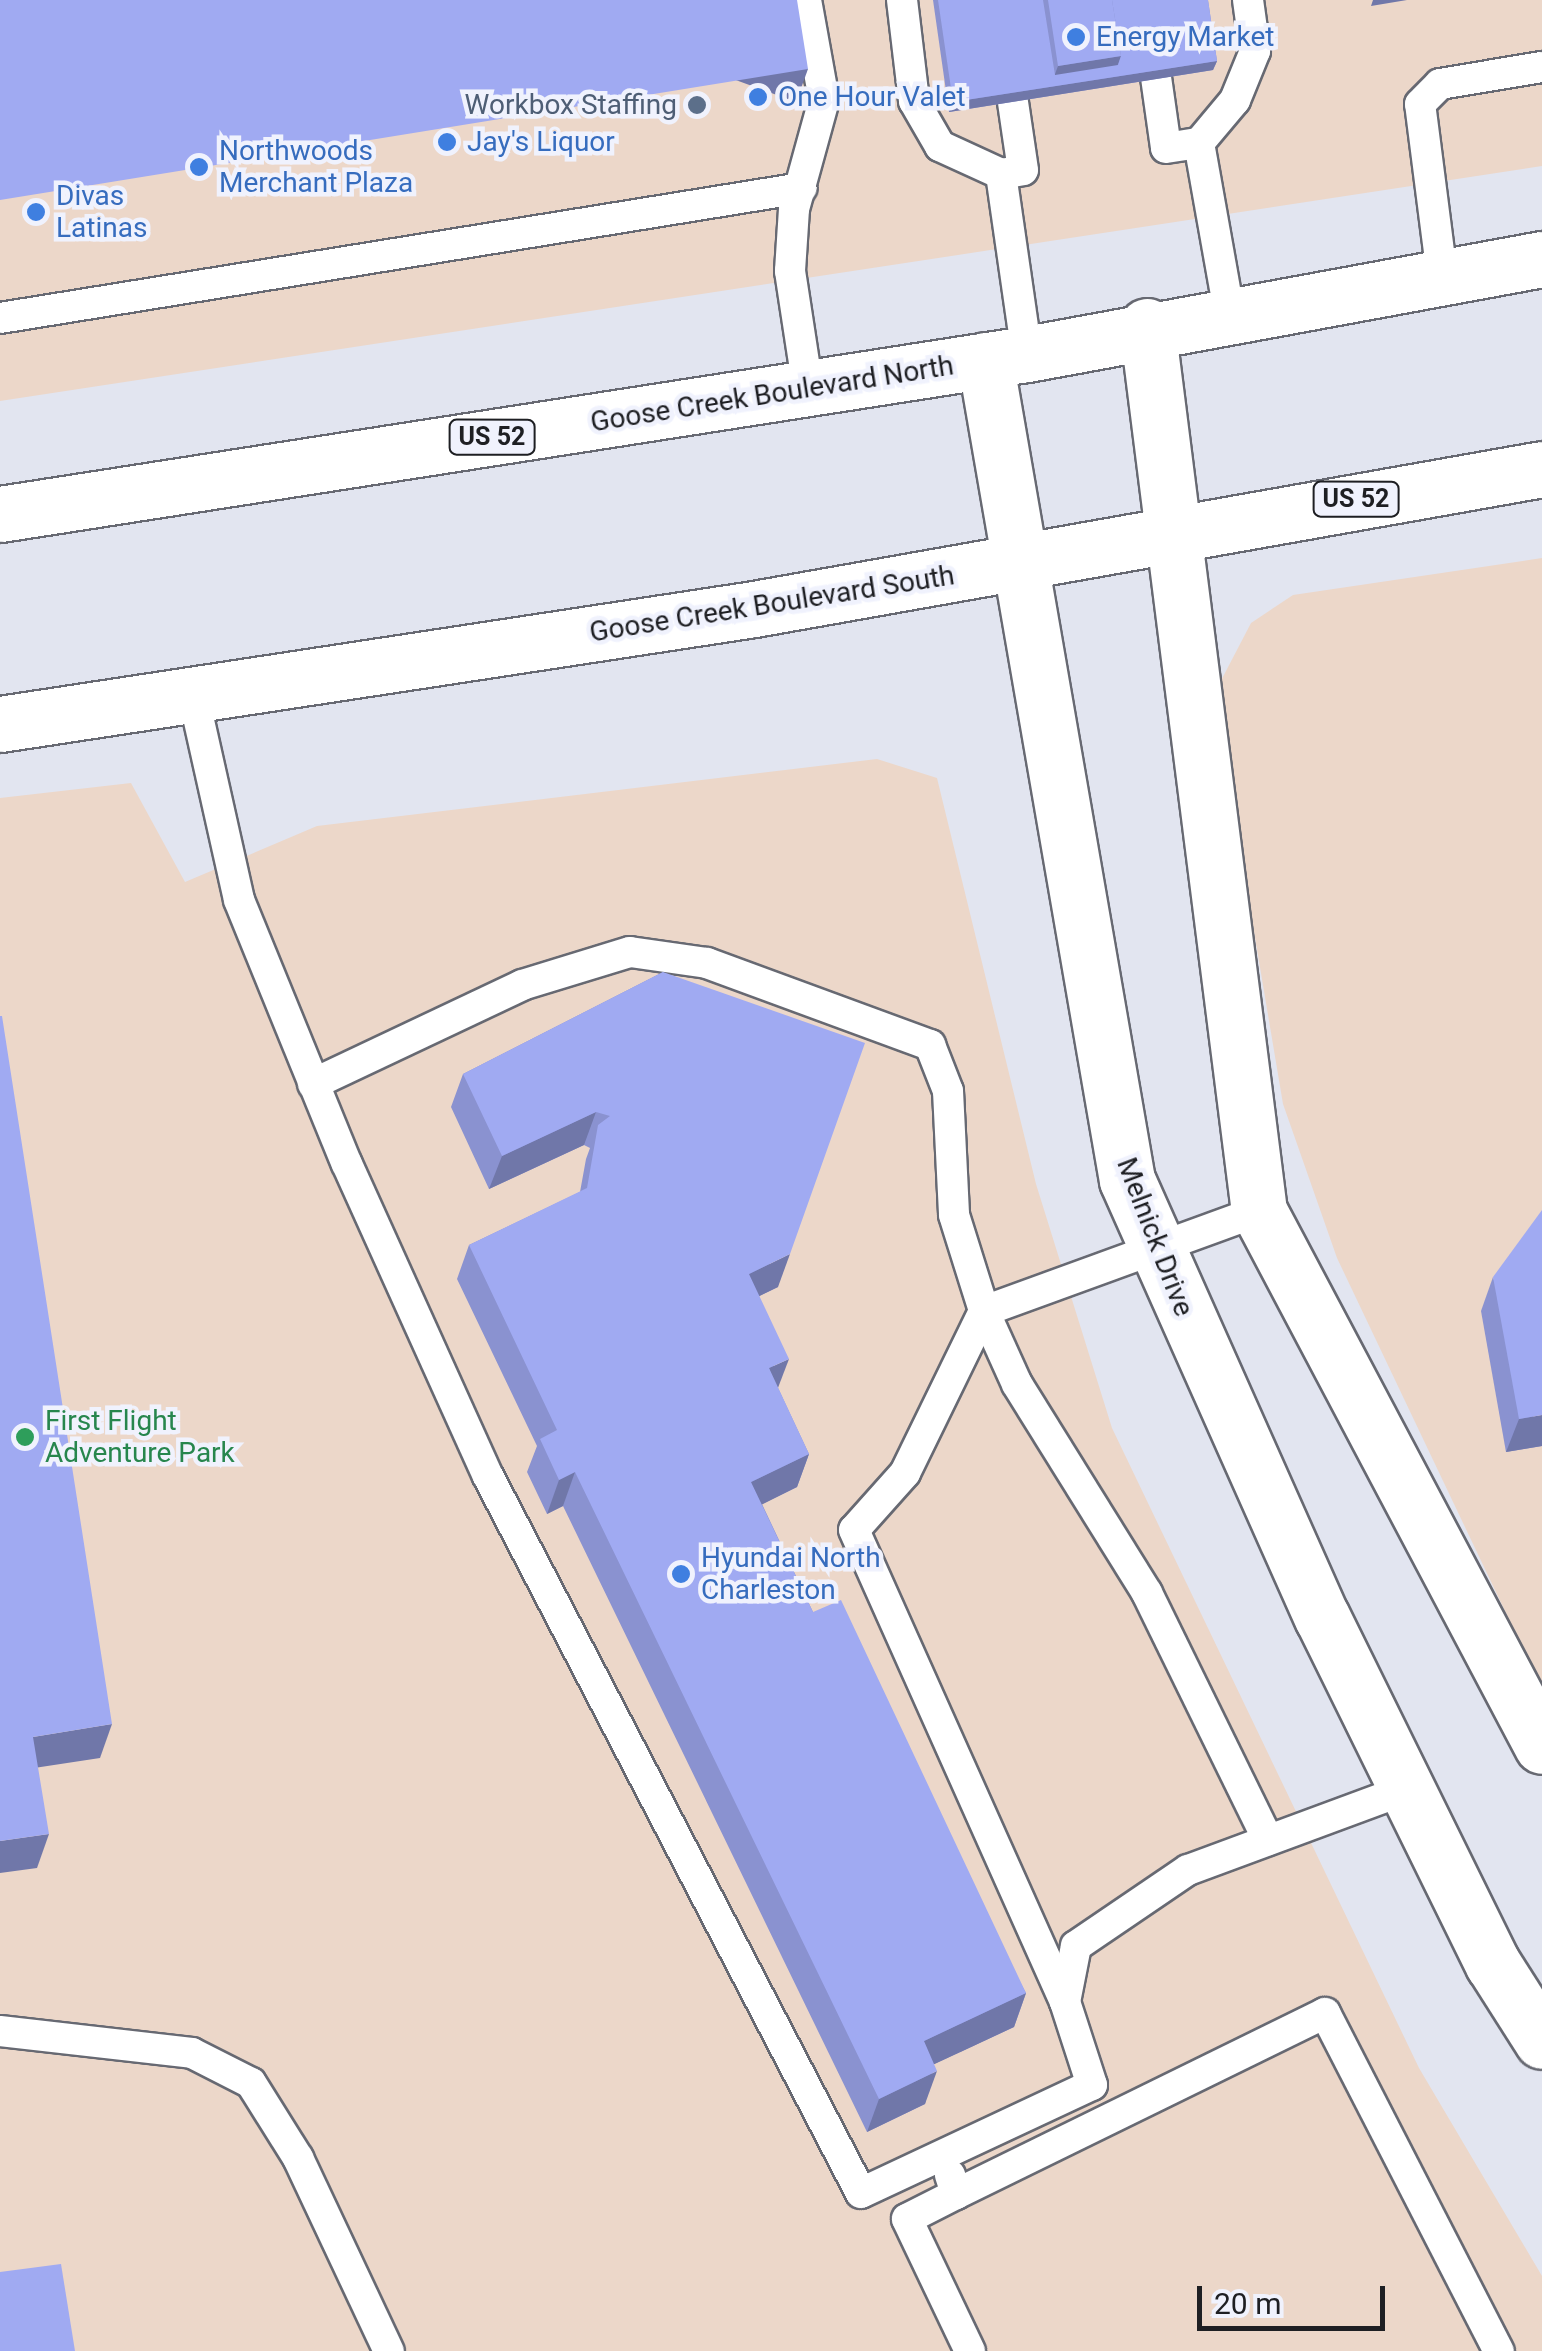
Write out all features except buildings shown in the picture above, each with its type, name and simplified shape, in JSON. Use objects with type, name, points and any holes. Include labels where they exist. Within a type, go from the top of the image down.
[{"type":"main road","name":"Goose Creek Boulevard North","points":[[0,514],[1006,357],[1146,326],[1542,259]]},
{"type":"main road","points":[[1146,326],[1259,1211],[1542,1746]]},
{"type":"main road","name":"Melnick Drive","points":[[1006,357],[1024,562],[1086,974],[1127,1180],[1156,1256],[1407,1789],[1542,2041]]},
{"type":"main road","name":"Goose Creek Boulevard South","points":[[0,724],[1024,562],[1170,532],[1542,470]]},
{"type":"lane","points":[[806,0],[824,100],[802,188],[790,270],[808,388]]},
{"type":"lane","points":[[902,0],[922,116],[940,146],[1001,174],[1023,170],[998,0]]},
{"type":"lane","points":[[1144,0],[1166,148],[1199,143],[1235,100],[1256,50],[1248,0]]},
{"type":"lane","points":[[1442,275],[1420,104],[1440,84],[1542,67]]},
{"type":"lane","points":[[1199,143],[1229,311]]},
{"type":"lane","points":[[1001,174],[1006,357]]},
{"type":"lane","points":[[0,318],[802,188]]},
{"type":"lane","points":[[193,694],[239,900],[313,1084],[488,1476],[860,2194],[945,2160],[1092,2085],[1065,2002],[854,1530],[905,1472],[984,1311],[1156,1256],[1259,1211]]},
{"type":"lane","points":[[313,1084],[522,985],[630,952],[707,963],[930,1045],[948,1091],[954,1215],[984,1311],[1017,1384],[1147,1593],[1268,1840]]},
{"type":"lane","points":[[1065,2002],[1076,1946],[1188,1870],[1407,1789]]},
{"type":"lane","points":[[970,2351],[906,2219],[1325,2013],[1499,2351]]},
{"type":"lane","points":[[0,2031],[192,2054],[250,2083],[298,2158],[389,2351]]},
{"type":"lane","points":[[945,2160],[956,2194]]},
{"type":"shaded area","points":[[0,0],[1542,0],[1542,166],[0,401]]},
{"type":"shaded area","points":[[1542,558],[1542,1689],[1337,1258],[1283,1104],[1214,694],[1251,623],[1293,595]]},
{"type":"shaded area","points":[[877,759],[937,778],[1036,1184],[1112,1428],[1419,2068],[1542,2276],[1542,2351],[0,2351],[0,798],[131,783],[185,882],[317,826]]},
{"type":"place","name":"Energy Market","points":[[1076,37]]},
{"type":"place","name":"One Hour Valet","points":[[758,97]]},
{"type":"place","name":"Workbox Staffing","points":[[697,105]]},
{"type":"place","name":"Jay's Liquor","points":[[447,142]]},
{"type":"place","name":"Northwoods Merchant Plaza","points":[[199,167]]},
{"type":"place","name":"Divas Latinas","points":[[36,212]]},
{"type":"place","name":"First Flight Adventure Park","points":[[25,1437]]},
{"type":"place","name":"Hyundai North Charleston","points":[[681,1574]]}]
